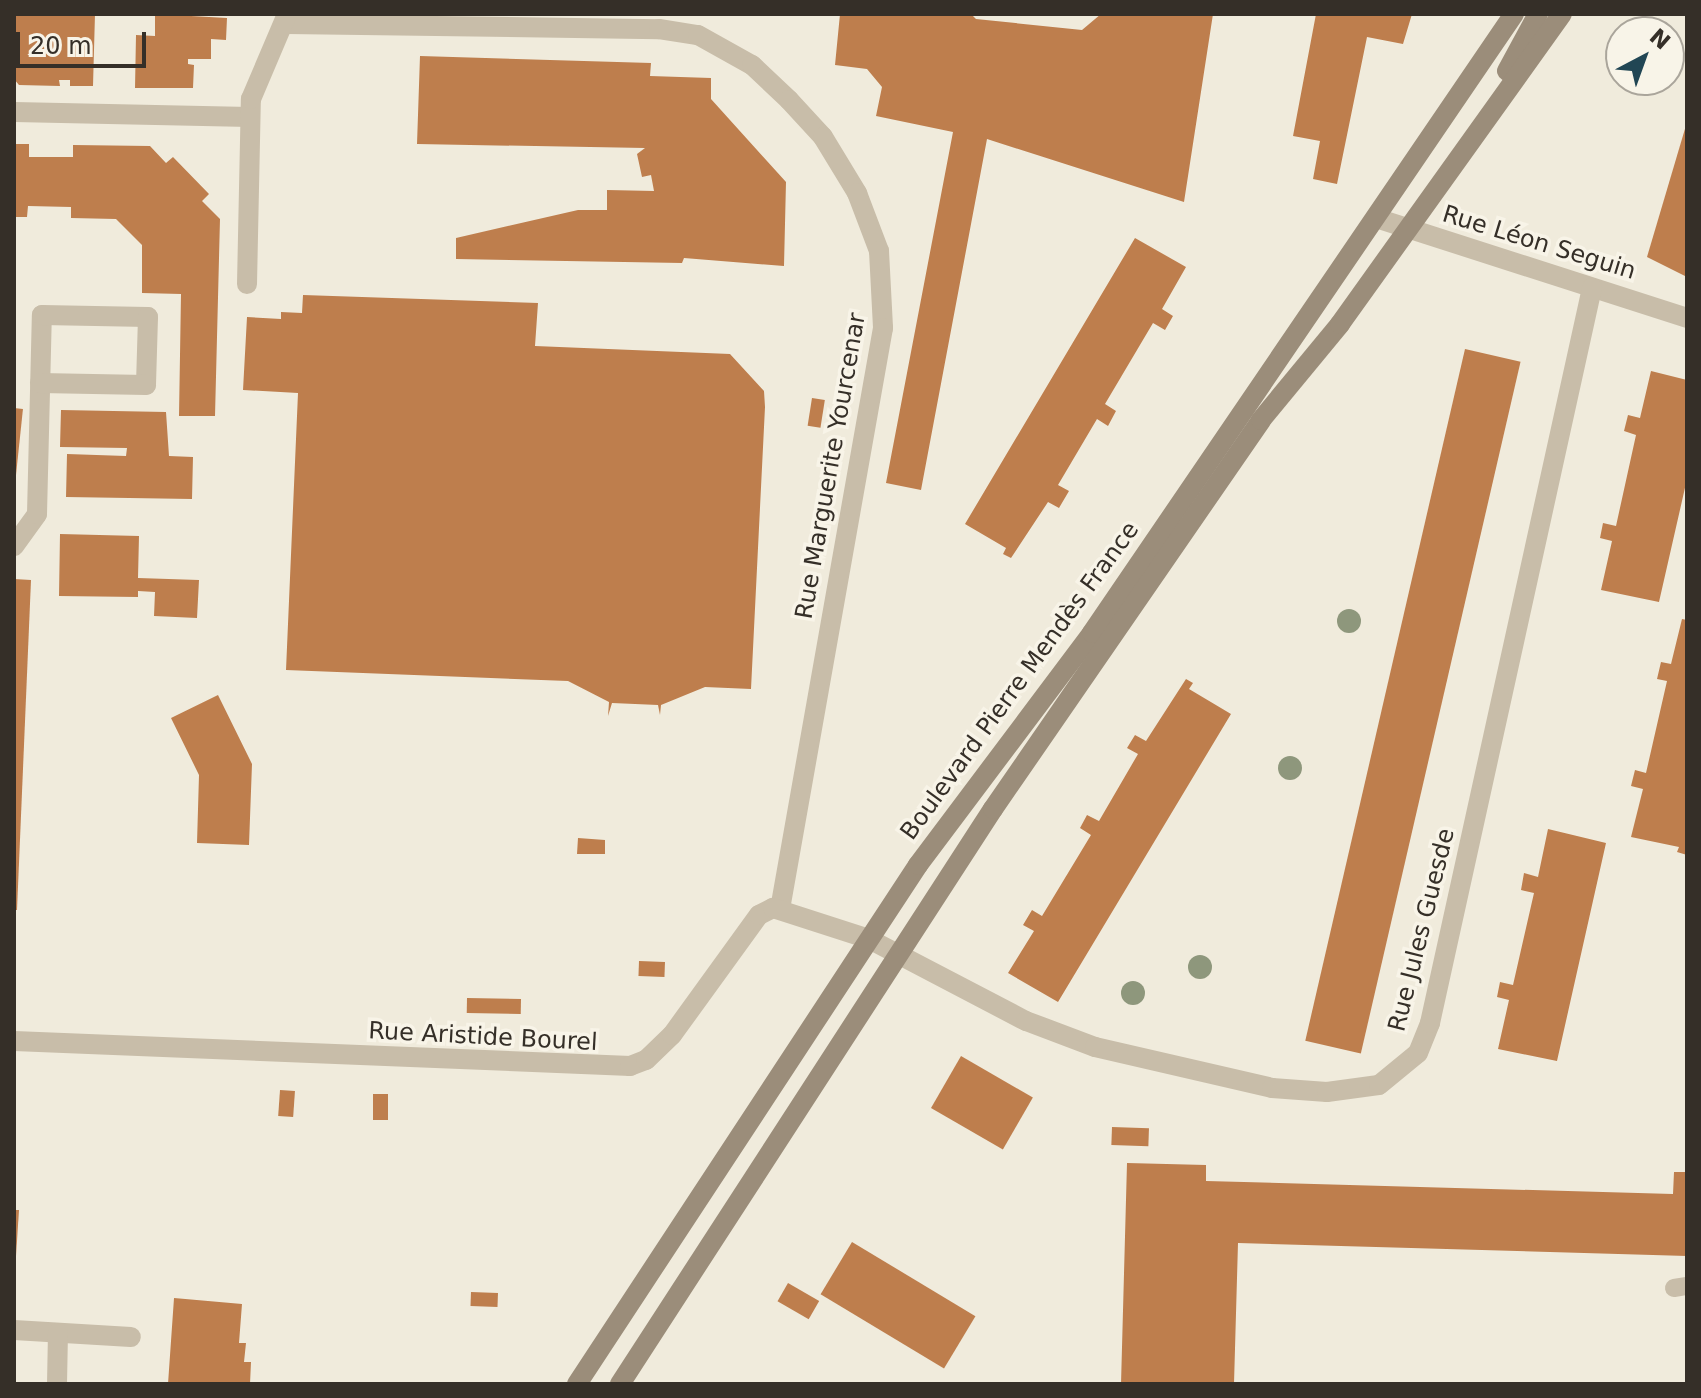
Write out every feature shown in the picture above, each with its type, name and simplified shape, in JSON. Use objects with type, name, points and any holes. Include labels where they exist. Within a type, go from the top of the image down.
[{"type":"main road","name":"Boulevard Pierre Mendès France","points":[[577,1384],[869,939],[1092,633],[1514,14]]},
{"type":"main road","name":"Boulevard Pierre Mendès France","points":[[1466,144],[1538,14]]},
{"type":"main road","name":"Boulevard Pierre Mendès France","points":[[620,1384],[903,954],[978,832],[1261,420],[1408,230],[1466,144],[1562,14]]},
{"type":"street","points":[[247,284],[250,117],[257,80],[287,19]]},
{"type":"street","name":"Rue Marguerite Yourcenar","points":[[287,19],[659,29],[698,35],[735,52],[809,120],[857,193],[879,251],[884,292],[880,347],[780,909]]},
{"type":"street","points":[[14,112],[250,117]]},
{"type":"street","name":"Rue Léon Seguin","points":[[1376,218],[1687,318]]},
{"type":"street","name":"Rue Jules Guesde","points":[[869,939],[903,954],[1026,1021],[1095,1047],[1272,1088],[1327,1092],[1379,1085],[1418,1053],[1430,1023],[1592,288]]},
{"type":"street","points":[[14,546],[37,514],[40,383],[42,315],[148,317],[146,385],[40,383]]},
{"type":"street","points":[[780,909],[869,939]]},
{"type":"street","name":"Rue Aristide Bourel","points":[[14,1041],[630,1066],[646,1060],[672,1035],[762,912],[780,909]]},
{"type":"street","points":[[14,1330],[131,1337]]},
{"type":"street","points":[[57,1384],[58,1333]]},
{"type":"building","points":[[14,14],[95,14],[93,86],[70,86],[70,80],[59,80],[60,86],[19,85],[14,79]]},
{"type":"building","points":[[155,14],[227,18],[226,40],[211,39],[211,59],[188,59],[188,64],[194,65],[193,88],[135,88],[136,35],[155,36]]},
{"type":"building","points":[[840,14],[971,14],[976,19],[1082,30],[1101,14],[1213,14],[1184,202],[987,139],[921,490],[886,483],[953,132],[876,116],[882,87],[867,69],[835,65]]},
{"type":"building","points":[[1316,14],[1412,14],[1403,44],[1367,37],[1337,184],[1313,179],[1320,141],[1293,136]]},
{"type":"building","points":[[420,56],[651,63],[650,76],[711,78],[711,99],[786,182],[784,266],[684,258],[682,263],[456,259],[456,238],[578,210],[607,210],[607,190],[654,191],[651,175],[642,177],[637,154],[645,148],[417,144]]},
{"type":"building","points":[[1687,122],[1687,277],[1647,257]]},
{"type":"building","points":[[14,144],[29,144],[29,157],[73,157],[73,145],[150,146],[166,163],[173,157],[209,194],[202,201],[220,219],[215,416],[179,416],[181,294],[142,293],[142,245],[116,219],[71,218],[71,207],[28,206],[27,217],[14,217]]},
{"type":"building","points":[[1135,238],[1186,267],[1162,309],[1173,316],[1165,330],[1153,323],[1105,404],[1116,411],[1108,426],[1097,419],[1058,485],[1069,491],[1059,508],[1048,502],[1011,558],[1003,554],[1006,548],[965,524]]},
{"type":"building","points":[[303,295],[538,303],[535,346],[730,354],[764,391],[751,689],[705,687],[661,705],[660,715],[658,705],[612,703],[608,716],[609,702],[568,681],[286,670],[298,393],[243,390],[247,317],[281,319],[281,312],[302,313]]},
{"type":"building","points":[[1465,349],[1521,362],[1361,1054],[1305,1041]]},
{"type":"building","points":[[1651,371],[1687,380],[1687,479],[1659,602],[1601,590],[1612,541],[1600,538],[1603,523],[1616,526],[1636,435],[1624,431],[1628,415],[1640,418]]},
{"type":"building","points":[[812,398],[825,400],[820,428],[808,426]]},
{"type":"building","points":[[14,408],[23,409],[14,478]]},
{"type":"building","points":[[61,410],[166,412],[169,456],[193,457],[192,499],[66,497],[67,454],[126,456],[127,448],[60,447]]},
{"type":"building","points":[[60,534],[139,536],[138,578],[199,580],[197,618],[154,616],[155,592],[138,591],[138,597],[59,596]]},
{"type":"building","points":[[14,579],[31,580],[17,910],[14,910]]},
{"type":"building","points":[[1682,619],[1687,620],[1687,855],[1677,852],[1679,847],[1631,837],[1643,789],[1631,786],[1635,770],[1646,773],[1667,681],[1657,679],[1661,662],[1671,664]]},
{"type":"building","points":[[1186,679],[1193,683],[1189,689],[1231,714],[1058,1002],[1008,973],[1034,931],[1023,925],[1032,910],[1042,916],[1091,835],[1080,828],[1087,815],[1099,821],[1138,754],[1127,748],[1135,735],[1146,741]]},
{"type":"building","points":[[218,695],[252,764],[249,845],[197,843],[199,775],[171,718]]},
{"type":"building","points":[[1548,829],[1606,843],[1557,1061],[1498,1049],[1509,1000],[1497,997],[1500,982],[1513,985],[1534,893],[1521,890],[1524,873],[1538,877]]},
{"type":"building","points":[[578,838],[605,840],[605,854],[577,854]]},
{"type":"building","points":[[639,961],[665,962],[664,977],[638,976]]},
{"type":"building","points":[[467,998],[521,999],[521,1014],[467,1013]]},
{"type":"building","points":[[961,1056],[1033,1098],[1003,1149],[931,1108]]},
{"type":"building","points":[[280,1090],[295,1091],[293,1117],[278,1116]]},
{"type":"building","points":[[373,1094],[388,1094],[388,1120],[373,1120]]},
{"type":"building","points":[[1112,1127],[1149,1128],[1148,1146],[1111,1145]]},
{"type":"building","points":[[1127,1163],[1206,1165],[1206,1181],[1673,1194],[1674,1172],[1687,1172],[1687,1256],[1238,1243],[1234,1384],[1121,1384]]},
{"type":"building","points":[[14,1210],[19,1210],[16,1256],[14,1256]]},
{"type":"building","points":[[852,1242],[975,1316],[944,1368],[821,1294]]},
{"type":"building","points":[[788,1283],[819,1301],[809,1319],[778,1301]]},
{"type":"building","points":[[471,1292],[498,1293],[497,1307],[471,1306]]},
{"type":"building","points":[[174,1298],[242,1304],[239,1343],[246,1343],[244,1362],[251,1362],[250,1384],[168,1384]]}]
